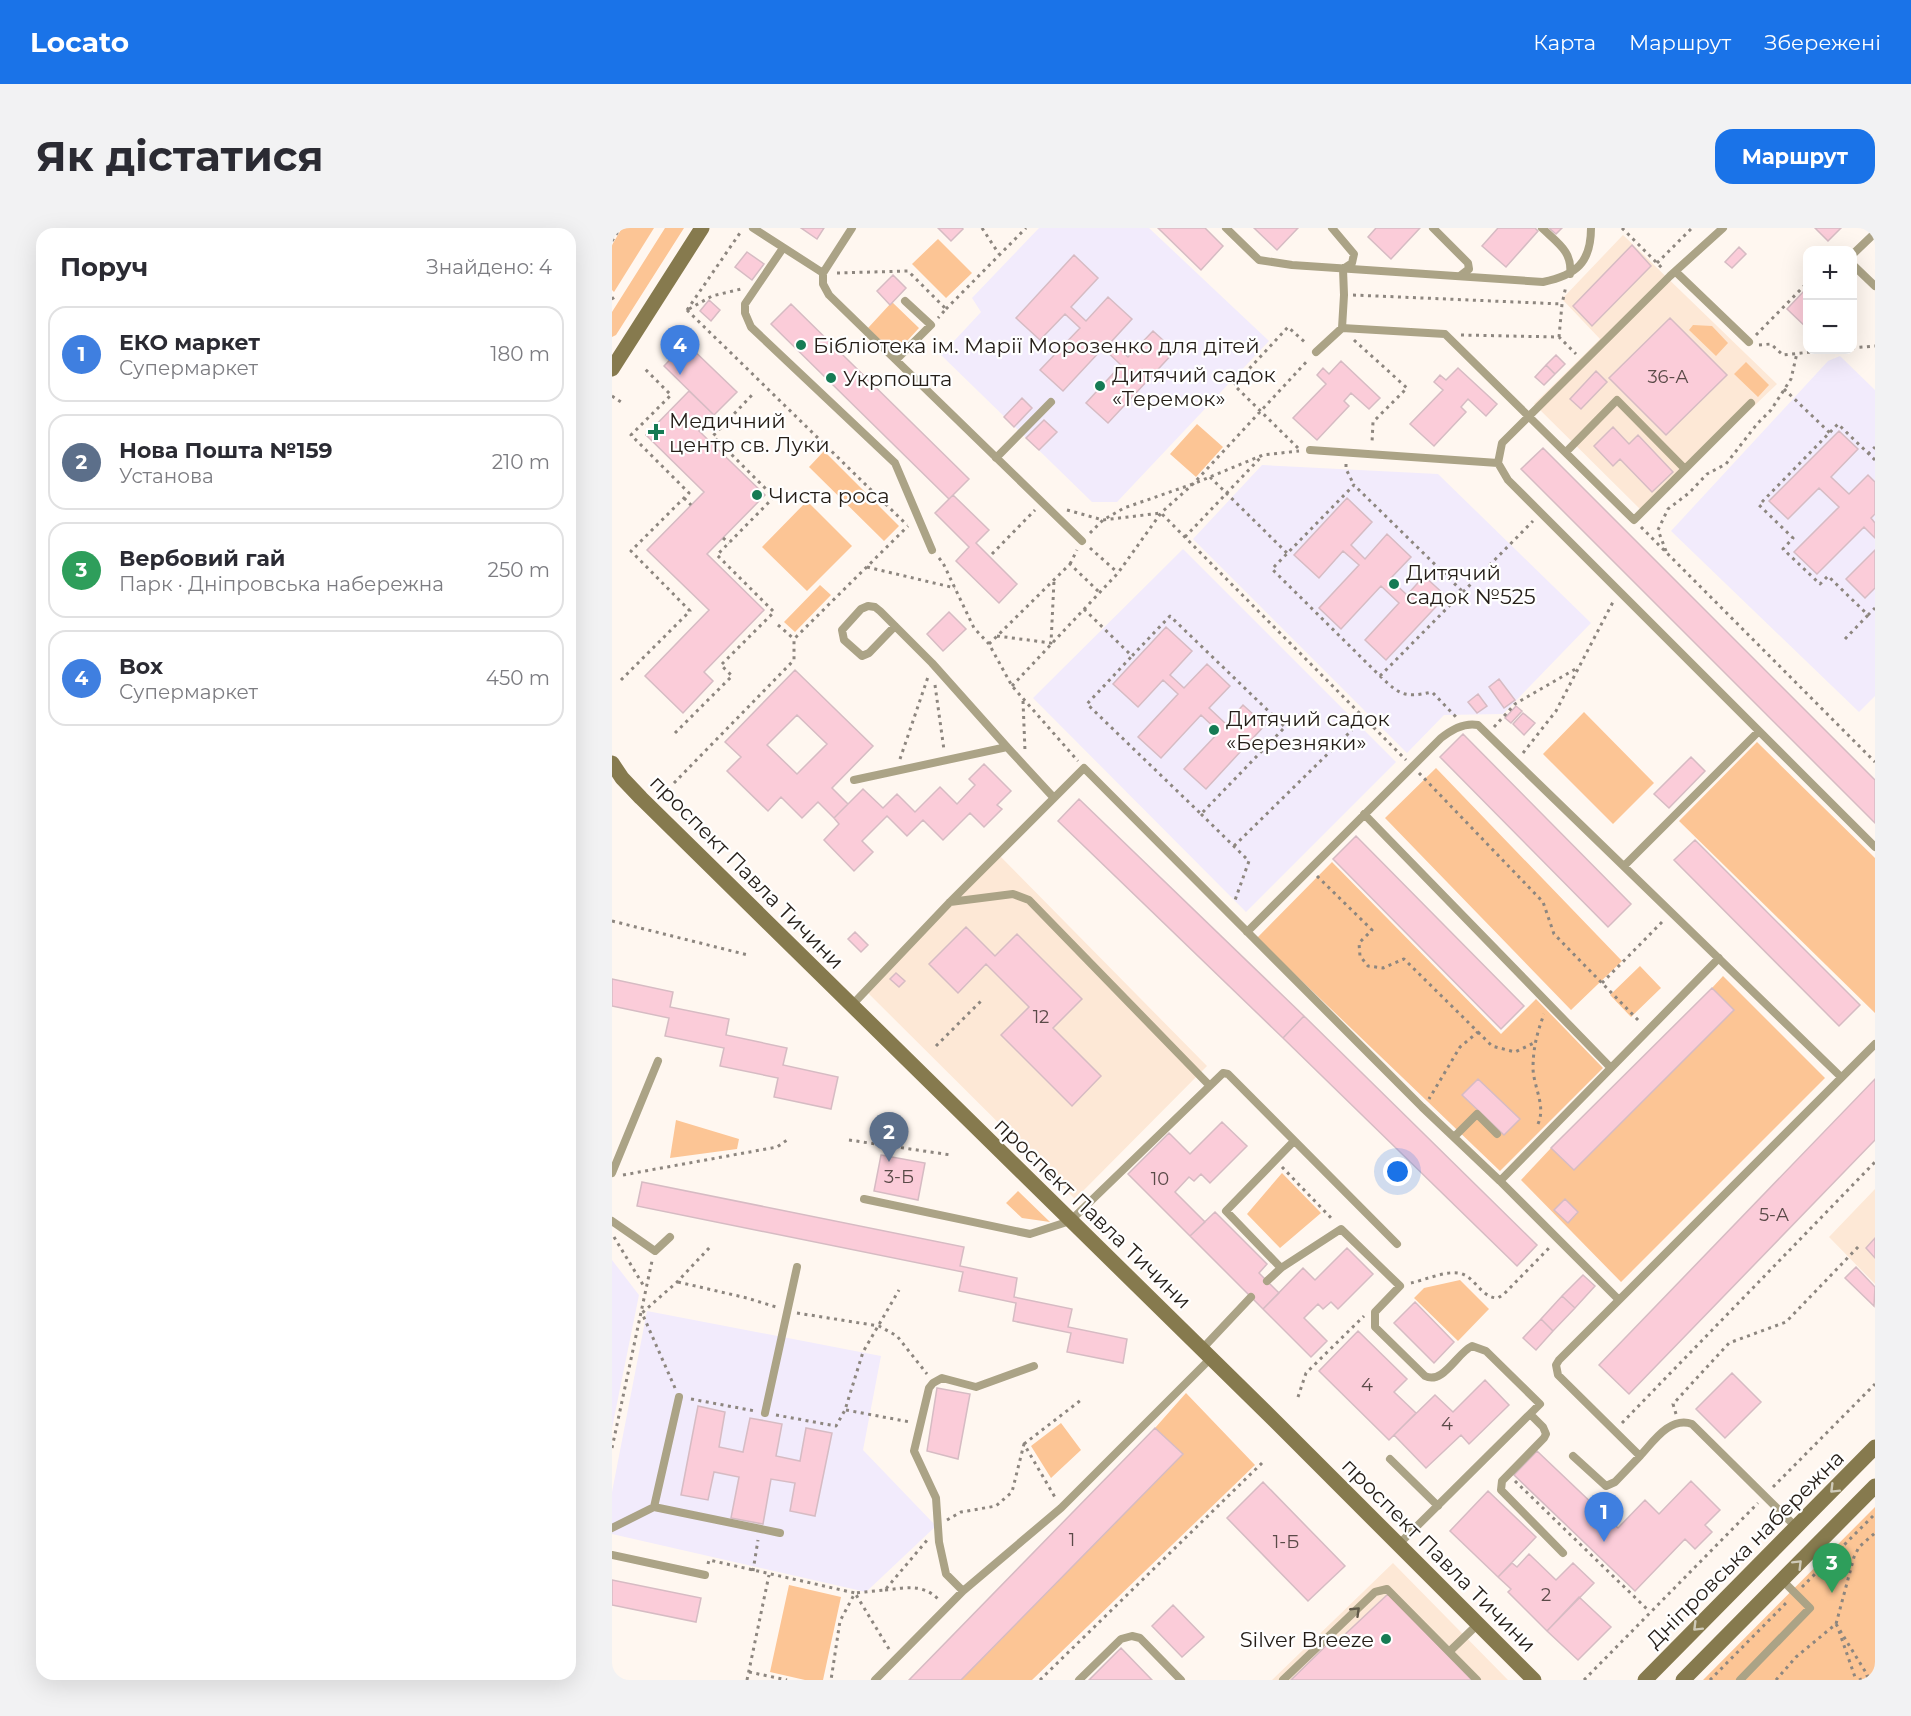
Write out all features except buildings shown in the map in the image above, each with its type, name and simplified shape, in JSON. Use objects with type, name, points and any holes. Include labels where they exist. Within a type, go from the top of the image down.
[{"type":"street","points":[[612,369],[617,350],[702,228]]},
{"type":"street","name":"проспект Павла Тичини","points":[[612,763],[617,775],[1399,1544],[1534,1680]]},
{"type":"street","name":"Дніпровська набережна","points":[[1645,1680],[1875,1447]]},
{"type":"street","points":[[1683,1680],[1875,1486]]},
{"type":"lane","points":[[753,228],[823,273]]},
{"type":"lane","points":[[852,228],[823,273],[823,284],[829,295],[1082,541]]},
{"type":"lane","points":[[1226,228],[1258,260],[1343,269],[1543,282],[1564,278],[1581,264],[1591,246],[1591,228]]},
{"type":"lane","points":[[1332,228],[1354,254],[1352,263],[1343,269]]},
{"type":"lane","points":[[1433,228],[1468,263],[1469,269],[1459,276]]},
{"type":"lane","points":[[1542,228],[1568,253],[1571,265],[1569,273]]},
{"type":"lane","points":[[1721,229],[1503,443],[1498,464],[1508,480],[1875,847]]},
{"type":"lane","points":[[1857,250],[1875,233]]},
{"type":"lane","points":[[783,248],[745,304],[745,313],[751,327],[895,463],[932,550]]},
{"type":"lane","points":[[1316,352],[1342,328],[1343,269]]},
{"type":"lane","points":[[1857,269],[1875,285]]},
{"type":"lane","points":[[1676,272],[1749,342]]},
{"type":"lane","points":[[896,360],[931,325],[905,301]]},
{"type":"lane","points":[[1342,328],[1445,334],[1634,520],[1751,403]]},
{"type":"lane","points":[[1566,452],[1617,400],[1685,469]]},
{"type":"lane","points":[[996,458],[1050,402]]},
{"type":"lane","points":[[1310,450],[1498,464]]},
{"type":"lane","points":[[895,626],[869,653],[862,656],[844,640],[842,635],[844,626],[861,609],[868,606],[875,607],[895,626],[932,663],[1054,798]]},
{"type":"lane","points":[[1247,932],[1445,735],[1464,726],[1478,725],[1841,1077]]},
{"type":"lane","points":[[1624,866],[1759,731]]},
{"type":"lane","points":[[854,780],[1007,747]]},
{"type":"lane","points":[[852,1005],[950,902],[1084,768],[1422,1107],[1619,1300]]},
{"type":"lane","points":[[1364,814],[1611,1068]]},
{"type":"lane","points":[[950,902],[1013,894],[1029,900],[1209,1085]]},
{"type":"lane","points":[[1500,1181],[1719,958]]},
{"type":"lane","points":[[1640,1456],[1558,1376],[1556,1365],[1875,1044]]},
{"type":"lane","points":[[612,1173],[658,1061]]},
{"type":"lane","points":[[864,1199],[1030,1234],[1070,1221],[1209,1085],[1221,1074],[1228,1074],[1397,1244]]},
{"type":"lane","points":[[1454,1137],[1477,1114],[1497,1134]]},
{"type":"lane","points":[[1281,1268],[1226,1211],[1294,1141]]},
{"type":"lane","points":[[612,1221],[655,1251],[670,1237]]},
{"type":"lane","points":[[1267,1281],[1281,1268],[1341,1229],[1400,1286],[1375,1312],[1375,1327],[1430,1378],[1439,1376],[1466,1349],[1472,1346],[1486,1351],[1540,1404],[1399,1544]]},
{"type":"lane","points":[[765,1413],[797,1266]]},
{"type":"lane","points":[[875,1680],[963,1591],[1061,1508],[1206,1354],[1251,1297]]},
{"type":"lane","points":[[963,1591],[946,1574],[939,1542],[936,1498],[914,1450],[929,1388],[942,1378],[976,1387],[1034,1366]]},
{"type":"lane","points":[[654,1507],[679,1397]]},
{"type":"lane","points":[[1530,1414],[1543,1426],[1546,1434],[1500,1485],[1503,1494],[1563,1553]]},
{"type":"lane","points":[[1573,1456],[1606,1486],[1615,1482],[1671,1425],[1678,1422],[1692,1424],[1796,1527]]},
{"type":"lane","points":[[1390,1459],[1438,1506]]},
{"type":"lane","points":[[612,1528],[654,1507],[776,1532]]},
{"type":"lane","points":[[612,1555],[705,1575]]},
{"type":"lane","points":[[1740,1680],[1810,1608],[1782,1580]]},
{"type":"lane","points":[[1283,1680],[1375,1592],[1381,1589],[1387,1589],[1393,1593],[1477,1680]]},
{"type":"lane","points":[[1450,1651],[1478,1624]]},
{"type":"lane","points":[[1079,1680],[1121,1639],[1132,1636],[1140,1638],[1182,1680]]},
{"type":"path","points":[[612,241],[620,228]]},
{"type":"path","points":[[687,310],[743,228]]},
{"type":"path","points":[[982,228],[1000,255]]},
{"type":"path","points":[[931,325],[1026,228]]},
{"type":"path","points":[[1622,228],[1657,263],[1692,228]]},
{"type":"path","points":[[823,273],[908,271],[946,309]]},
{"type":"path","points":[[687,310],[712,296],[758,285]]},
{"type":"path","points":[[1803,287],[1749,342],[1753,346],[1771,345],[1783,355],[1803,352]]},
{"type":"path","points":[[1344,295],[1562,304],[1559,337]]},
{"type":"path","points":[[687,310],[944,563],[974,628],[989,644],[1012,686],[1084,768]]},
{"type":"path","points":[[1012,686],[1118,573],[1161,513],[1192,484],[1261,411],[1316,352],[1288,327],[1234,385],[1261,411],[1301,451],[1263,455],[1192,484],[1124,508],[1103,520],[1082,541],[1118,573]]},
{"type":"path","points":[[1342,328],[1407,388],[1373,422],[1371,453]]},
{"type":"path","points":[[1445,334],[1559,337],[1584,362]]},
{"type":"path","points":[[664,340],[679,351]]},
{"type":"path","points":[[1857,348],[1875,346]]},
{"type":"path","points":[[1666,553],[1658,530],[1668,509],[1689,493],[1707,474],[1726,464],[1771,410],[1791,379],[1797,353]]},
{"type":"path","points":[[621,680],[690,611],[631,551],[689,493],[631,435],[671,395],[643,367]]},
{"type":"path","points":[[761,390],[765,386]]},
{"type":"path","points":[[1784,389],[1830,433]]},
{"type":"path","points":[[675,733],[732,676],[721,665],[774,612],[717,555],[774,497],[713,436],[752,395]]},
{"type":"path","points":[[612,396],[621,402]]},
{"type":"path","points":[[1868,615],[1828,576],[1820,584],[1783,549],[1793,538],[1760,505],[1838,424],[1875,460]]},
{"type":"path","points":[[1868,454],[1875,447]]},
{"type":"path","points":[[1346,452],[1346,469],[1354,485],[1463,592]]},
{"type":"path","points":[[1185,537],[1263,455]]},
{"type":"path","points":[[1210,477],[1287,553]]},
{"type":"path","points":[[1354,485],[1272,569],[1396,692],[1413,696],[1432,692],[1464,726]]},
{"type":"path","points":[[684,498],[691,506]]},
{"type":"path","points":[[992,554],[1042,502],[1103,520],[1161,513]]},
{"type":"path","points":[[1161,513],[1412,766],[1543,902],[1554,934],[1649,1030]]},
{"type":"path","points":[[1380,676],[1541,513]]},
{"type":"path","points":[[1634,520],[1875,762]]},
{"type":"path","points":[[674,783],[794,660],[794,639],[908,526]]},
{"type":"path","points":[[723,537],[729,543]]},
{"type":"path","points":[[989,644],[1070,564],[1099,592]]},
{"type":"path","points":[[867,567],[955,588]]},
{"type":"path","points":[[1051,643],[1054,579]]},
{"type":"path","points":[[1516,761],[1556,711],[1619,591]]},
{"type":"path","points":[[1845,639],[1875,608]]},
{"type":"path","points":[[1084,609],[1132,656]]},
{"type":"path","points":[[1202,814],[1285,727],[1170,616],[1087,704],[1249,861],[1235,901],[1227,911]]},
{"type":"path","points":[[778,625],[794,639]]},
{"type":"path","points":[[997,636],[1051,643]]},
{"type":"path","points":[[932,663],[945,759]]},
{"type":"path","points":[[897,769],[932,663]]},
{"type":"path","points":[[1488,734],[1515,704],[1580,666]]},
{"type":"path","points":[[1023,699],[1026,769]]},
{"type":"path","points":[[1234,846],[1352,730]]},
{"type":"path","points":[[1309,869],[1372,930],[1359,944],[1360,956],[1368,966],[1383,968],[1404,959],[1492,1046],[1515,1052],[1534,1043]]},
{"type":"path","points":[[1602,983],[1671,912]]},
{"type":"path","points":[[612,921],[748,955]]},
{"type":"path","points":[[936,1046],[983,999]]},
{"type":"path","points":[[1538,1124],[1542,1114],[1533,1071],[1534,1043],[1548,1003]]},
{"type":"path","points":[[1422,1107],[1434,1093],[1460,1047],[1478,1032]]},
{"type":"path","points":[[623,1175],[777,1147],[787,1140]]},
{"type":"path","points":[[849,1140],[951,1155]]},
{"type":"path","points":[[1276,1161],[1341,1229]]},
{"type":"path","points":[[1614,1430],[1875,1162]]},
{"type":"path","points":[[612,1233],[646,1290]]},
{"type":"path","points":[[1400,1286],[1457,1273],[1469,1278],[1486,1295],[1498,1298],[1558,1239]]},
{"type":"path","points":[[642,1313],[711,1246]]},
{"type":"path","points":[[1678,1422],[1672,1404],[1729,1343],[1786,1322],[1858,1246]]},
{"type":"path","points":[[612,1448],[655,1251]]},
{"type":"path","points":[[677,1281],[747,1298],[788,1311],[879,1326],[897,1336],[933,1383]]},
{"type":"path","points":[[1298,1397],[1306,1373],[1368,1311],[1375,1312]]},
{"type":"path","points":[[1584,1680],[1649,1611],[1875,1384]]},
{"type":"path","points":[[885,1590],[938,1528],[961,1512],[996,1506],[1012,1492],[1024,1444],[1081,1400]]},
{"type":"path","points":[[845,1410],[920,1424]]},
{"type":"path","points":[[1024,1444],[1061,1508]]},
{"type":"path","points":[[1040,1680],[1262,1463]]},
{"type":"path","points":[[1508,1475],[1649,1611]]},
{"type":"path","points":[[753,1571],[759,1536],[776,1532]]},
{"type":"path","points":[[1776,1680],[1796,1657],[1836,1624],[1859,1547],[1875,1533]]},
{"type":"path","points":[[705,1575],[709,1560],[855,1593],[914,1588],[929,1590],[946,1608]]},
{"type":"path","points":[[747,1680],[769,1575]]},
{"type":"path","points":[[855,1593],[895,1659]]},
{"type":"path","points":[[831,1680],[840,1622],[855,1593]]},
{"type":"path","points":[[1836,1624],[1868,1676]]},
{"type":"path","points":[[1836,1624],[1857,1680],[1875,1672]]},
{"type":"path","points":[[749,1672],[787,1680]]},
{"type":"shaded area","points":[[622,228],[654,228],[614,292],[612,290],[612,245]]},
{"type":"shaded area","points":[[665,228],[684,228],[616,335],[612,337],[612,312]]},
{"type":"shaded area","name":"Дитячий садок «Теремок»","points":[[1039,228],[1149,228],[1269,341],[1117,502],[1092,502],[941,355],[981,312],[972,298]]},
{"type":"shaded area","points":[[1623,235],[1777,384],[1643,512],[1534,404],[1600,339],[1562,299]]},
{"type":"shaded area","points":[[938,239],[972,273],[946,298],[912,264]]},
{"type":"shaded area","points":[[892,302],[919,328],[895,354],[868,328]]},
{"type":"shaded area","points":[[1693,325],[1712,326],[1728,343],[1716,356],[1689,330]]},
{"type":"shaded area","points":[[1840,356],[1875,390],[1875,696],[1859,712],[1671,531],[1828,361]]},
{"type":"shaded area","points":[[1746,362],[1769,385],[1758,397],[1734,374]]},
{"type":"shaded area","points":[[1197,424],[1223,447],[1196,477],[1170,454]]},
{"type":"shaded area","points":[[824,451],[899,526],[884,541],[809,467]]},
{"type":"shaded area","name":"Дитячий садок №525","points":[[1262,465],[1438,474],[1591,623],[1503,714],[1444,715],[1407,753],[1193,539]]},
{"type":"shaded area","points":[[807,501],[852,546],[807,591],[762,547]]},
{"type":"shaded area","name":"Дитячий садок «Березняки»","points":[[1183,549],[1396,762],[1246,912],[1033,698]]},
{"type":"shaded area","points":[[820,585],[831,595],[795,632],[784,622]]},
{"type":"shaded area","points":[[1584,712],[1654,783],[1613,824],[1543,754]]},
{"type":"shaded area","points":[[1757,742],[1875,858],[1875,1013],[1679,821]]},
{"type":"shaded area","points":[[1436,768],[1622,961],[1571,1010],[1385,818]]},
{"type":"shaded area","points":[[997,853],[1207,1066],[1075,1199],[865,990]]},
{"type":"shaded area","points":[[1332,862],[1501,1034],[1536,999],[1603,1068],[1500,1171],[1257,938]]},
{"type":"shaded area","points":[[1640,966],[1661,988],[1631,1017],[1610,995]]},
{"type":"shaded area","points":[[1723,976],[1825,1078],[1621,1282],[1521,1180],[1551,1148],[1574,1170],[1734,1010],[1712,988]]},
{"type":"shaded area","points":[[676,1120],[739,1139],[737,1149],[670,1158]]},
{"type":"shaded area","points":[[1282,1173],[1321,1213],[1280,1248],[1247,1214]]},
{"type":"shaded area","points":[[1875,1189],[1875,1284],[1829,1237]]},
{"type":"shaded area","points":[[1018,1191],[1050,1222],[1022,1218],[1006,1203]]},
{"type":"shaded area","points":[[612,1260],[639,1295],[612,1428]]},
{"type":"shaded area","points":[[1460,1280],[1489,1309],[1458,1341],[1414,1298],[1424,1288]]},
{"type":"shaded area","points":[[647,1311],[881,1356],[863,1450],[936,1526],[866,1592],[612,1534],[612,1492]]},
{"type":"shaded area","points":[[1186,1393],[1255,1465],[1032,1680],[961,1680],[1183,1454],[1155,1428]]},
{"type":"shaded area","points":[[1061,1423],[1081,1450],[1051,1478],[1031,1446]]},
{"type":"shaded area","points":[[1875,1507],[1875,1680],[1703,1680]]},
{"type":"shaded area","points":[[1393,1563],[1508,1680],[1272,1680]]},
{"type":"shaded area","points":[[789,1585],[841,1597],[823,1680],[805,1680],[770,1672]]},
{"type":"place","name":"Бібліотека ім. Марії Морозенко для дітей","points":[[801,345]]},
{"type":"place","name":"Box","points":[[680,375]]},
{"type":"place","name":"Укрпошта","points":[[831,378]]},
{"type":"place","name":"Дитячий садок «Теремок»","points":[[1100,386]]},
{"type":"place","name":"Медичний центр св. Луки","points":[[656,432]]},
{"type":"place","name":"Чиста роса","points":[[757,495]]},
{"type":"place","name":"Дитячий садок №525","points":[[1394,584]]},
{"type":"place","name":"Дитячий садок «Березняки»","points":[[1214,730]]},
{"type":"place","name":"Нова Пошта №159","points":[[889,1162]]},
{"type":"place","name":"ЕКО маркет","points":[[1604,1542]]},
{"type":"place","name":"Вербовий гай","points":[[1832,1593]]},
{"type":"place","name":"Silver Breeze","points":[[1386,1639]]}]
